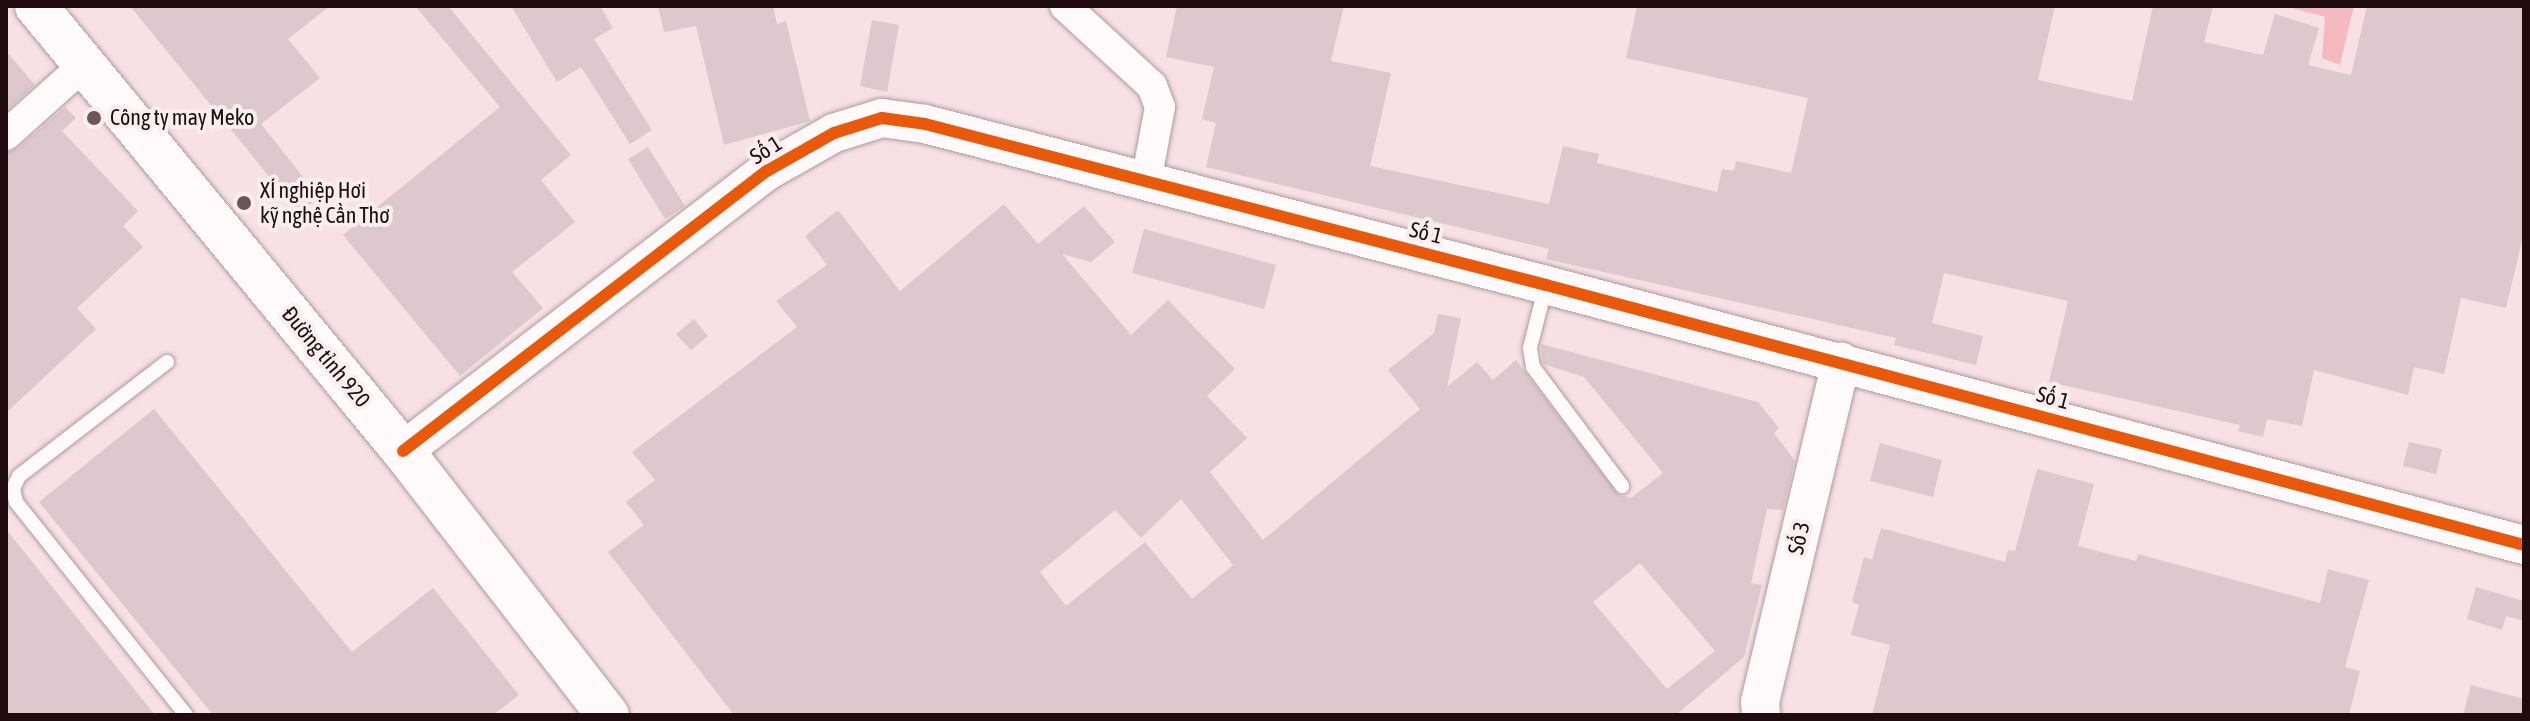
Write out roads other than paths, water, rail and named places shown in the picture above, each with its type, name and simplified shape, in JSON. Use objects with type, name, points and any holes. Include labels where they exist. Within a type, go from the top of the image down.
[{"type":"main road","name":"Đường tỉnh 920","points":[[36,6],[403,451],[608,715]]},
{"type":"street","points":[[1065,6],[1152,86],[1160,107],[1146,182]]},
{"type":"street","points":[[6,135],[84,65]]},
{"type":"street","name":"Số 1","points":[[403,451],[767,171],[834,133],[882,118],[925,124],[1546,285],[2524,545]]},
{"type":"street","name":"Số 3","points":[[1761,715],[1760,702],[1841,362]]},
{"type":"lane","points":[[1546,285],[1530,348],[1533,367],[1622,486]]},
{"type":"lane","points":[[167,362],[19,476],[13,489],[16,502],[186,715]]},
{"type":"place","name":"Công ty may Meko","points":[[94,118]]},
{"type":"place","name":"XÍ nghiệp Hơi kỹ nghệ Cần Thơ","points":[[244,203]]}]
